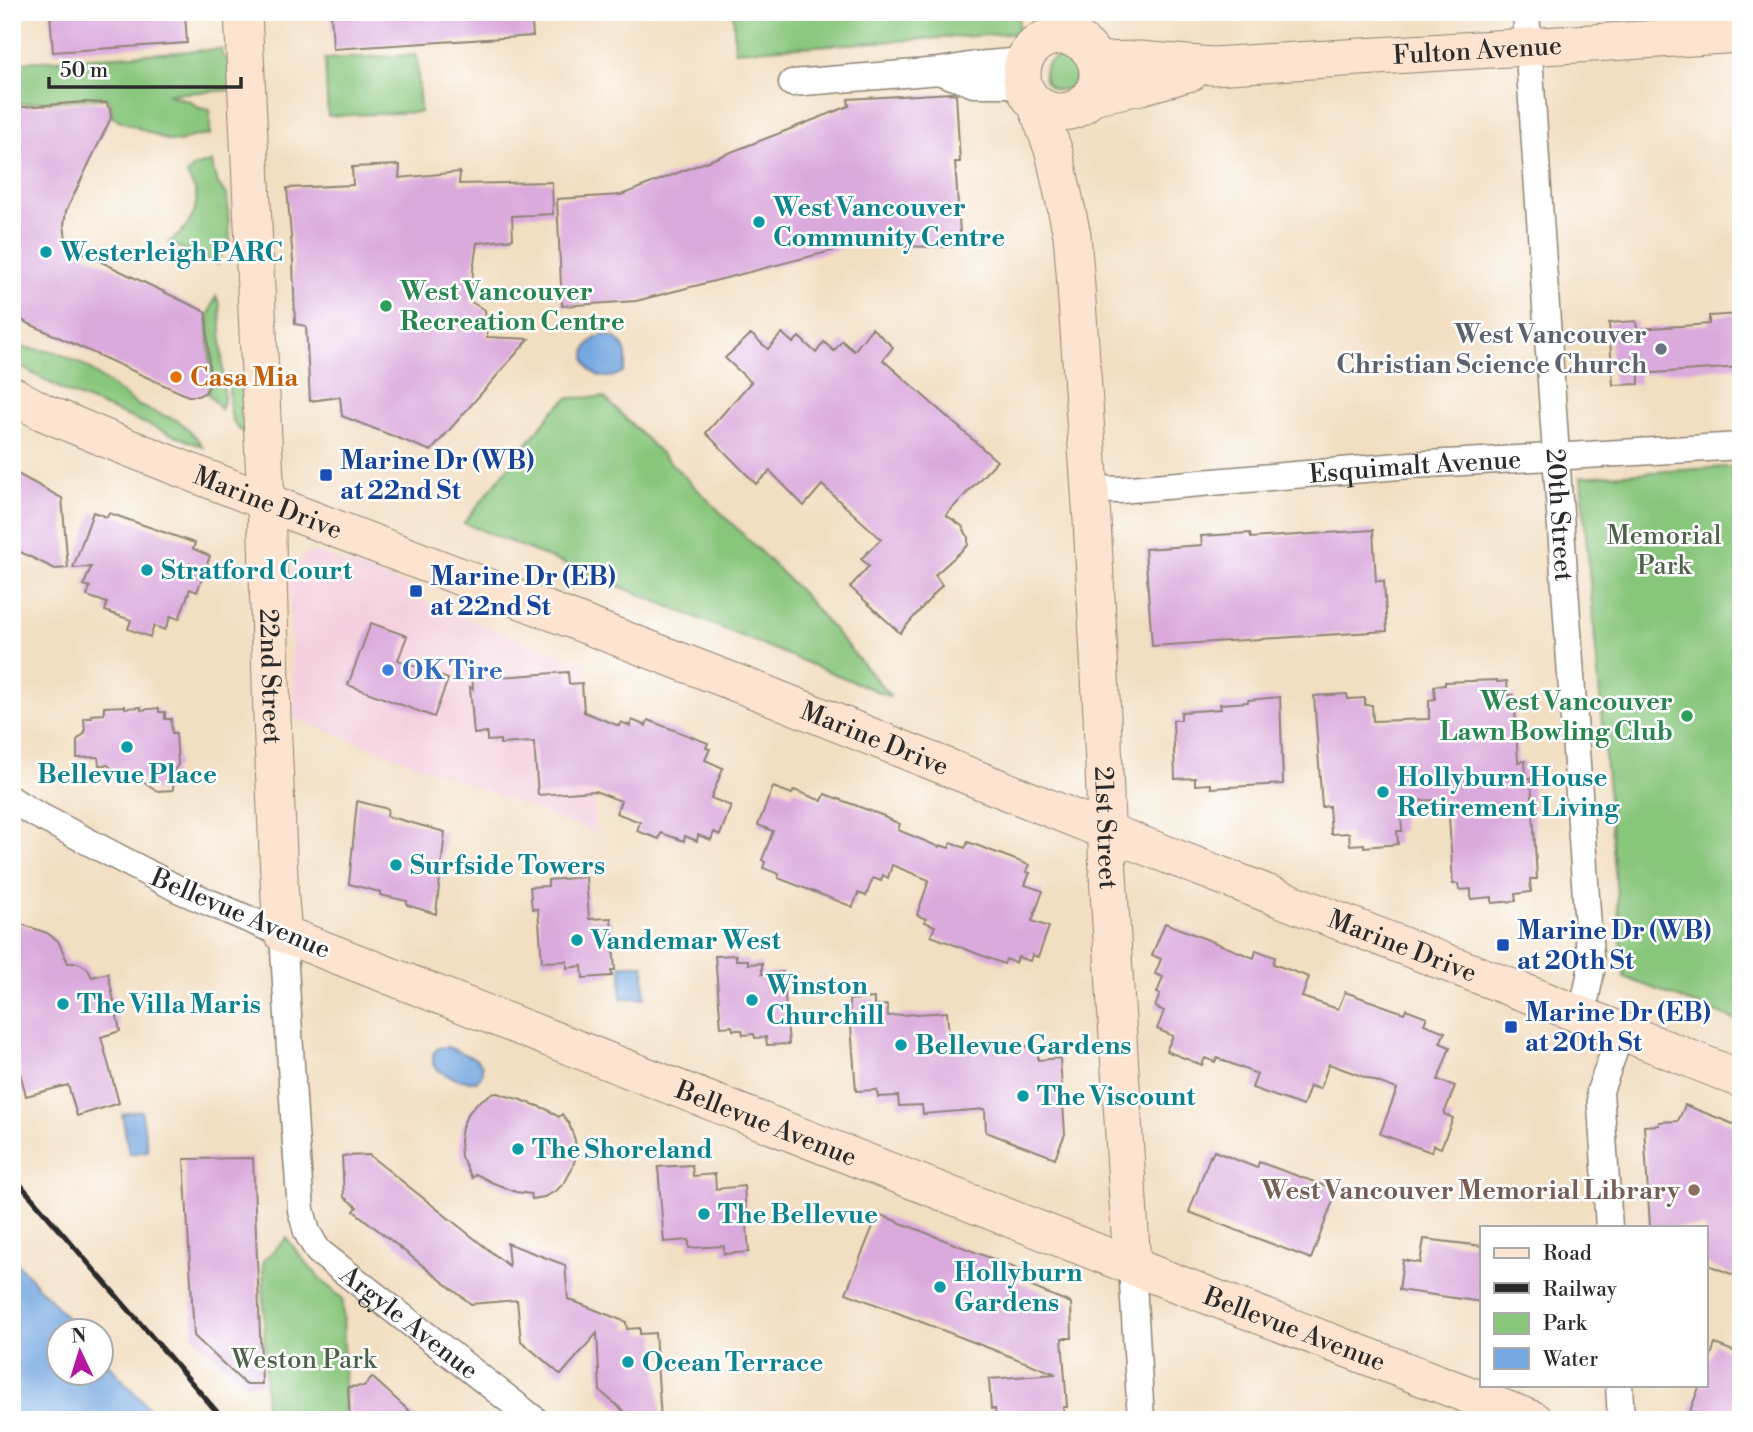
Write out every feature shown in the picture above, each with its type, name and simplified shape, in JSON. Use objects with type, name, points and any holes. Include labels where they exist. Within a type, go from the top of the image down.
[{"type":"street","name":"22nd Street","points":[[243,12],[266,502],[279,889],[301,1210],[307,1232],[318,1251]]},
{"type":"street","name":"Fulton Avenue","points":[[792,83],[940,71],[975,65],[1139,60],[1212,66],[1528,30],[1741,34]]},
{"type":"street","name":"20th Street","points":[[1528,30],[1591,971],[1582,1016]]},
{"type":"street","name":"21st Street","points":[[1057,62],[1076,150],[1072,235],[1090,489],[1118,1051],[1141,1420]]},
{"type":"street","name":"Marine Drive","points":[[12,395],[43,412],[266,502],[784,702],[1741,1079]]},
{"type":"street","name":"Esquimalt Avenue","points":[[1090,489],[1119,490],[1411,465],[1741,446]]},
{"type":"street","name":"Bellevue Avenue","points":[[12,800],[180,890],[283,934],[1534,1420]]},
{"type":"street","points":[[1609,1226],[1600,1091],[1621,1032]]},
{"type":"street","name":"Argyle Avenue","points":[[318,1251],[535,1420]]},
{"type":"street","points":[[1619,1386],[1621,1420]]},
{"type":"shaded area","points":[[316,552],[421,590],[424,602],[585,664],[596,833],[294,718],[289,578],[299,560]]},
{"type":"green space","points":[[733,12],[1018,12],[1019,33],[735,51]]},
{"type":"green space","points":[[222,49],[222,55],[229,61],[231,90],[166,94],[210,110],[210,135],[191,137],[180,142],[167,140],[112,117],[107,98],[12,104],[12,63]]},
{"type":"green space","points":[[417,55],[420,112],[328,116],[325,59]]},
{"type":"green space","points":[[1060,58],[1071,63],[1076,74],[1071,85],[1060,90],[1049,85],[1044,74],[1049,63]]},
{"type":"green space","points":[[212,162],[216,180],[227,195],[230,243],[222,252],[218,264],[168,243],[186,227],[194,214],[195,190],[187,175],[194,167]]},
{"type":"green space","points":[[216,296],[220,305],[224,402],[221,409],[207,392],[211,385],[208,317]]},
{"type":"green space","points":[[12,343],[20,347],[56,352],[84,365],[139,406],[179,421],[203,447],[65,391],[12,362]]},
{"type":"green space","points":[[229,375],[244,391],[243,432],[233,421],[231,414]]},
{"type":"green space","points":[[604,397],[801,592],[891,697],[464,523],[553,411],[568,398]]},
{"type":"green space","name":"Memorial Park","points":[[1741,466],[1741,1022],[1624,977],[1581,477]]},
{"type":"green space","name":"Weston Park","points":[[287,1238],[313,1271],[343,1299],[345,1420],[266,1420],[263,1261]]},
{"type":"water","points":[[603,335],[616,339],[626,353],[623,372],[611,377],[593,372],[587,366],[585,357],[586,349],[592,341]]},
{"type":"water","points":[[621,965],[644,965],[645,998],[621,998]]},
{"type":"water","points":[[448,1047],[476,1059],[482,1065],[482,1074],[477,1081],[453,1078],[433,1065],[433,1054],[438,1048]]},
{"type":"water","points":[[141,1110],[148,1151],[129,1154],[122,1114]]},
{"type":"water","points":[[12,1258],[65,1316],[46,1316],[46,1386],[116,1386],[116,1372],[159,1420],[12,1420]]},
{"type":"building","points":[[50,12],[185,12],[187,43],[53,52]]},
{"type":"building","points":[[331,12],[531,12],[533,36],[333,49]]},
{"type":"building","name":"West Vancouver Community Centre","points":[[956,94],[960,162],[955,162],[961,247],[851,246],[636,301],[562,306],[557,199],[621,195],[849,106],[848,99]]},
{"type":"building","name":"Westerleigh PARC","points":[[84,102],[106,103],[111,118],[66,211],[66,239],[74,249],[206,312],[210,383],[206,392],[198,396],[188,396],[12,316],[12,108]]},
{"type":"building","name":"West Vancouver Recreation Centre","points":[[400,165],[399,178],[460,172],[459,184],[552,182],[553,214],[512,216],[513,239],[477,243],[473,270],[471,302],[485,310],[487,337],[529,339],[431,451],[342,416],[340,397],[310,401],[306,326],[295,324],[287,188],[353,185],[352,167]]},
{"type":"building","points":[[1741,314],[1741,367],[1639,374],[1639,384],[1613,385],[1609,323],[1636,321],[1637,329],[1709,324],[1709,316]]},
{"type":"building","points":[[872,328],[893,347],[883,360],[997,461],[946,515],[962,526],[968,537],[968,545],[935,575],[942,585],[900,633],[850,587],[869,566],[861,559],[881,539],[822,485],[804,506],[770,471],[756,484],[706,433],[751,382],[725,358],[751,334],[768,349],[782,333],[793,343],[799,337],[816,353],[824,342],[834,351],[842,341],[854,351]]},
{"type":"building","points":[[12,471],[62,498],[68,568],[55,569],[12,548]]},
{"type":"building","name":"Stratford Court","points":[[93,512],[107,517],[109,513],[195,543],[193,549],[210,556],[197,592],[190,589],[179,619],[171,616],[165,630],[154,626],[150,637],[128,629],[131,620],[105,611],[107,603],[87,596],[90,587],[84,585],[91,567],[73,568]]},
{"type":"building","points":[[1373,530],[1376,581],[1384,581],[1387,631],[1152,646],[1145,549],[1202,545],[1201,536],[1250,533],[1251,538]]},
{"type":"building","name":"OK Tire","points":[[371,623],[407,636],[398,660],[448,679],[434,717],[348,685]]},
{"type":"building","points":[[500,669],[500,677],[568,672],[569,684],[582,683],[584,712],[619,726],[621,722],[630,726],[632,720],[646,726],[648,720],[708,743],[706,748],[710,749],[705,760],[723,768],[711,798],[731,806],[720,835],[714,832],[711,840],[698,835],[697,841],[685,836],[684,841],[661,833],[659,839],[637,831],[640,822],[616,813],[621,801],[595,791],[538,795],[534,742],[500,744],[500,740],[487,741],[487,732],[474,734],[470,687],[473,689],[472,672]]},
{"type":"building","name":"Hollyburn House Retirement Living","points":[[1507,681],[1508,695],[1514,695],[1518,762],[1525,761],[1526,778],[1531,778],[1537,879],[1530,879],[1531,892],[1515,894],[1516,901],[1492,903],[1492,897],[1471,899],[1471,889],[1459,890],[1458,884],[1453,884],[1448,799],[1400,802],[1402,831],[1397,831],[1398,844],[1364,847],[1364,844],[1350,845],[1349,833],[1331,834],[1329,806],[1322,807],[1314,696],[1347,694],[1348,699],[1365,698],[1365,705],[1372,705],[1373,721],[1429,719],[1429,700],[1435,699],[1434,686],[1445,685],[1445,682]]},
{"type":"building","points":[[1280,697],[1283,784],[1211,788],[1211,784],[1195,785],[1195,778],[1175,779],[1173,720],[1181,720],[1181,712],[1221,709],[1220,704]]},
{"type":"building","name":"Bellevue Place","points":[[104,707],[141,707],[141,710],[159,708],[159,712],[165,712],[165,719],[171,719],[172,733],[176,733],[178,765],[174,770],[173,790],[157,791],[139,778],[138,773],[118,774],[108,765],[99,765],[98,757],[77,758],[77,740],[85,733],[84,718],[104,714]]},
{"type":"building","points":[[773,787],[792,794],[794,790],[822,801],[825,794],[884,816],[900,824],[898,830],[939,847],[949,848],[951,842],[965,848],[968,842],[1029,865],[1026,872],[1030,873],[1025,885],[1043,891],[1032,921],[1049,927],[1038,957],[1032,955],[1030,961],[1018,957],[1016,963],[1006,959],[1004,964],[931,936],[935,926],[917,915],[929,880],[892,865],[888,878],[883,875],[881,881],[873,878],[866,896],[858,893],[853,907],[778,878],[779,874],[763,868],[765,862],[762,860],[773,831],[758,825]]},
{"type":"building","name":"Surfside Towers","points":[[357,801],[388,809],[387,816],[445,832],[436,914],[407,905],[407,901],[349,884]]},
{"type":"building","name":"Vandemar West","points":[[586,877],[589,919],[611,918],[615,970],[611,970],[612,976],[583,978],[582,966],[567,968],[567,961],[542,962],[538,909],[532,909],[530,887],[548,886],[548,880]]},
{"type":"building","name":"The Villa Maris","points":[[12,921],[47,933],[58,941],[68,963],[78,963],[87,968],[92,977],[108,973],[120,1031],[101,1037],[119,1103],[77,1116],[68,1085],[26,1096],[12,1041]]},
{"type":"building","points":[[1165,923],[1254,958],[1256,950],[1275,957],[1273,964],[1309,977],[1302,997],[1338,1009],[1345,992],[1404,1013],[1406,1009],[1427,1017],[1424,1024],[1445,1032],[1440,1043],[1450,1047],[1438,1080],[1455,1086],[1444,1114],[1453,1118],[1441,1148],[1434,1145],[1431,1152],[1380,1134],[1397,1089],[1329,1064],[1320,1089],[1310,1086],[1303,1106],[1252,1088],[1257,1074],[1217,1058],[1215,1062],[1205,1058],[1202,1065],[1166,1051],[1173,1036],[1157,1029],[1164,1011],[1155,1007],[1163,977],[1155,974],[1161,959],[1152,955]]},
{"type":"building","name":"Winston Churchill","points":[[736,955],[736,960],[748,960],[748,964],[762,963],[762,974],[783,972],[789,1044],[767,1045],[766,1037],[743,1035],[742,1030],[733,1030],[732,1026],[721,1027],[715,956]]},
{"type":"building","points":[[874,998],[874,1006],[887,1005],[888,1016],[947,1012],[950,1048],[1026,1046],[1038,1051],[1038,1060],[1060,1058],[1065,1134],[1055,1158],[986,1132],[985,1109],[923,1114],[922,1105],[899,1106],[898,1096],[878,1097],[877,1090],[856,1091],[849,1000]]},
{"type":"building","name":"The Shoreland","points":[[497,1093],[546,1109],[559,1117],[562,1114],[569,1124],[575,1140],[576,1156],[565,1182],[556,1191],[532,1199],[531,1194],[516,1192],[476,1174],[472,1178],[461,1157],[462,1127],[467,1115],[477,1103]]},
{"type":"building","name":"West Vancouver Memorial Library","points":[[1685,1105],[1741,1127],[1741,1278],[1708,1265],[1708,1226],[1650,1226],[1644,1126],[1678,1121]]},
{"type":"building","points":[[1214,1151],[1257,1168],[1259,1162],[1337,1190],[1311,1259],[1189,1212]]},
{"type":"building","points":[[369,1155],[509,1266],[507,1243],[565,1265],[568,1299],[626,1322],[627,1329],[640,1328],[640,1334],[655,1333],[661,1420],[634,1420],[600,1391],[597,1333],[561,1375],[521,1341],[517,1300],[471,1304],[354,1211],[357,1207],[344,1197],[342,1156]]},
{"type":"building","points":[[253,1158],[262,1384],[245,1384],[194,1336],[184,1159]]},
{"type":"building","name":"The Bellevue","points":[[692,1165],[693,1176],[715,1174],[716,1189],[744,1186],[749,1252],[724,1254],[724,1246],[689,1248],[689,1240],[664,1242],[658,1167]]},
{"type":"building","name":"Hollyburn Gardens","points":[[878,1214],[1021,1270],[1017,1281],[1071,1303],[1072,1338],[1062,1338],[1067,1407],[1063,1407],[1064,1420],[996,1420],[995,1409],[991,1409],[989,1379],[1056,1374],[846,1293]]},
{"type":"building","points":[[1424,1239],[1480,1246],[1480,1302],[1399,1290],[1403,1260],[1420,1263]]},
{"type":"building","points":[[1715,1344],[1741,1354],[1741,1420],[1706,1420],[1689,1414],[1700,1386],[1708,1386],[1708,1364]]},
{"type":"building","points":[[372,1377],[419,1420],[350,1420],[348,1387],[364,1386]]},
{"type":"railway","points":[[12,1175],[224,1420]]},
{"type":"place","name":"West Vancouver Community Centre","points":[[759,222]]},
{"type":"place","name":"Westerleigh PARC","points":[[46,252]]},
{"type":"place","name":"West Vancouver Recreation Centre","points":[[386,306]]},
{"type":"place","name":"West Vancouver Christian Science Church","points":[[1661,349]]},
{"type":"place","name":"Casa Mia","points":[[176,377]]},
{"type":"place","name":"Marine Dr (WB) at 22nd St","points":[[326,475]]},
{"type":"place","name":"Stratford Court","points":[[147,570]]},
{"type":"place","name":"Marine Dr (EB) at 22nd St","points":[[416,591]]},
{"type":"place","name":"OK Tire","points":[[388,670]]},
{"type":"place","name":"West Vancouver Lawn Bowling Club","points":[[1687,716]]},
{"type":"place","name":"Bellevue Place","points":[[127,747]]},
{"type":"place","name":"Hollyburn House Retirement Living","points":[[1383,792]]},
{"type":"place","name":"Surfside Towers","points":[[396,865]]},
{"type":"place","name":"Vandemar West","points":[[577,940]]},
{"type":"place","name":"Marine Dr (WB) at 20th St","points":[[1503,945]]},
{"type":"place","name":"Winston Churchill","points":[[752,1000]]},
{"type":"place","name":"The Villa Maris","points":[[63,1004]]},
{"type":"place","name":"Marine Dr (EB) at 20th St","points":[[1511,1027]]},
{"type":"place","name":"Bellevue Gardens","points":[[901,1045]]},
{"type":"place","name":"The Viscount","points":[[1023,1096]]},
{"type":"place","name":"The Shoreland","points":[[518,1149]]},
{"type":"place","name":"West Vancouver Memorial Library","points":[[1694,1190]]},
{"type":"place","name":"The Bellevue","points":[[704,1214]]},
{"type":"place","name":"Hollyburn Gardens","points":[[940,1287]]},
{"type":"place","name":"Ocean Terrace","points":[[628,1362]]}]
